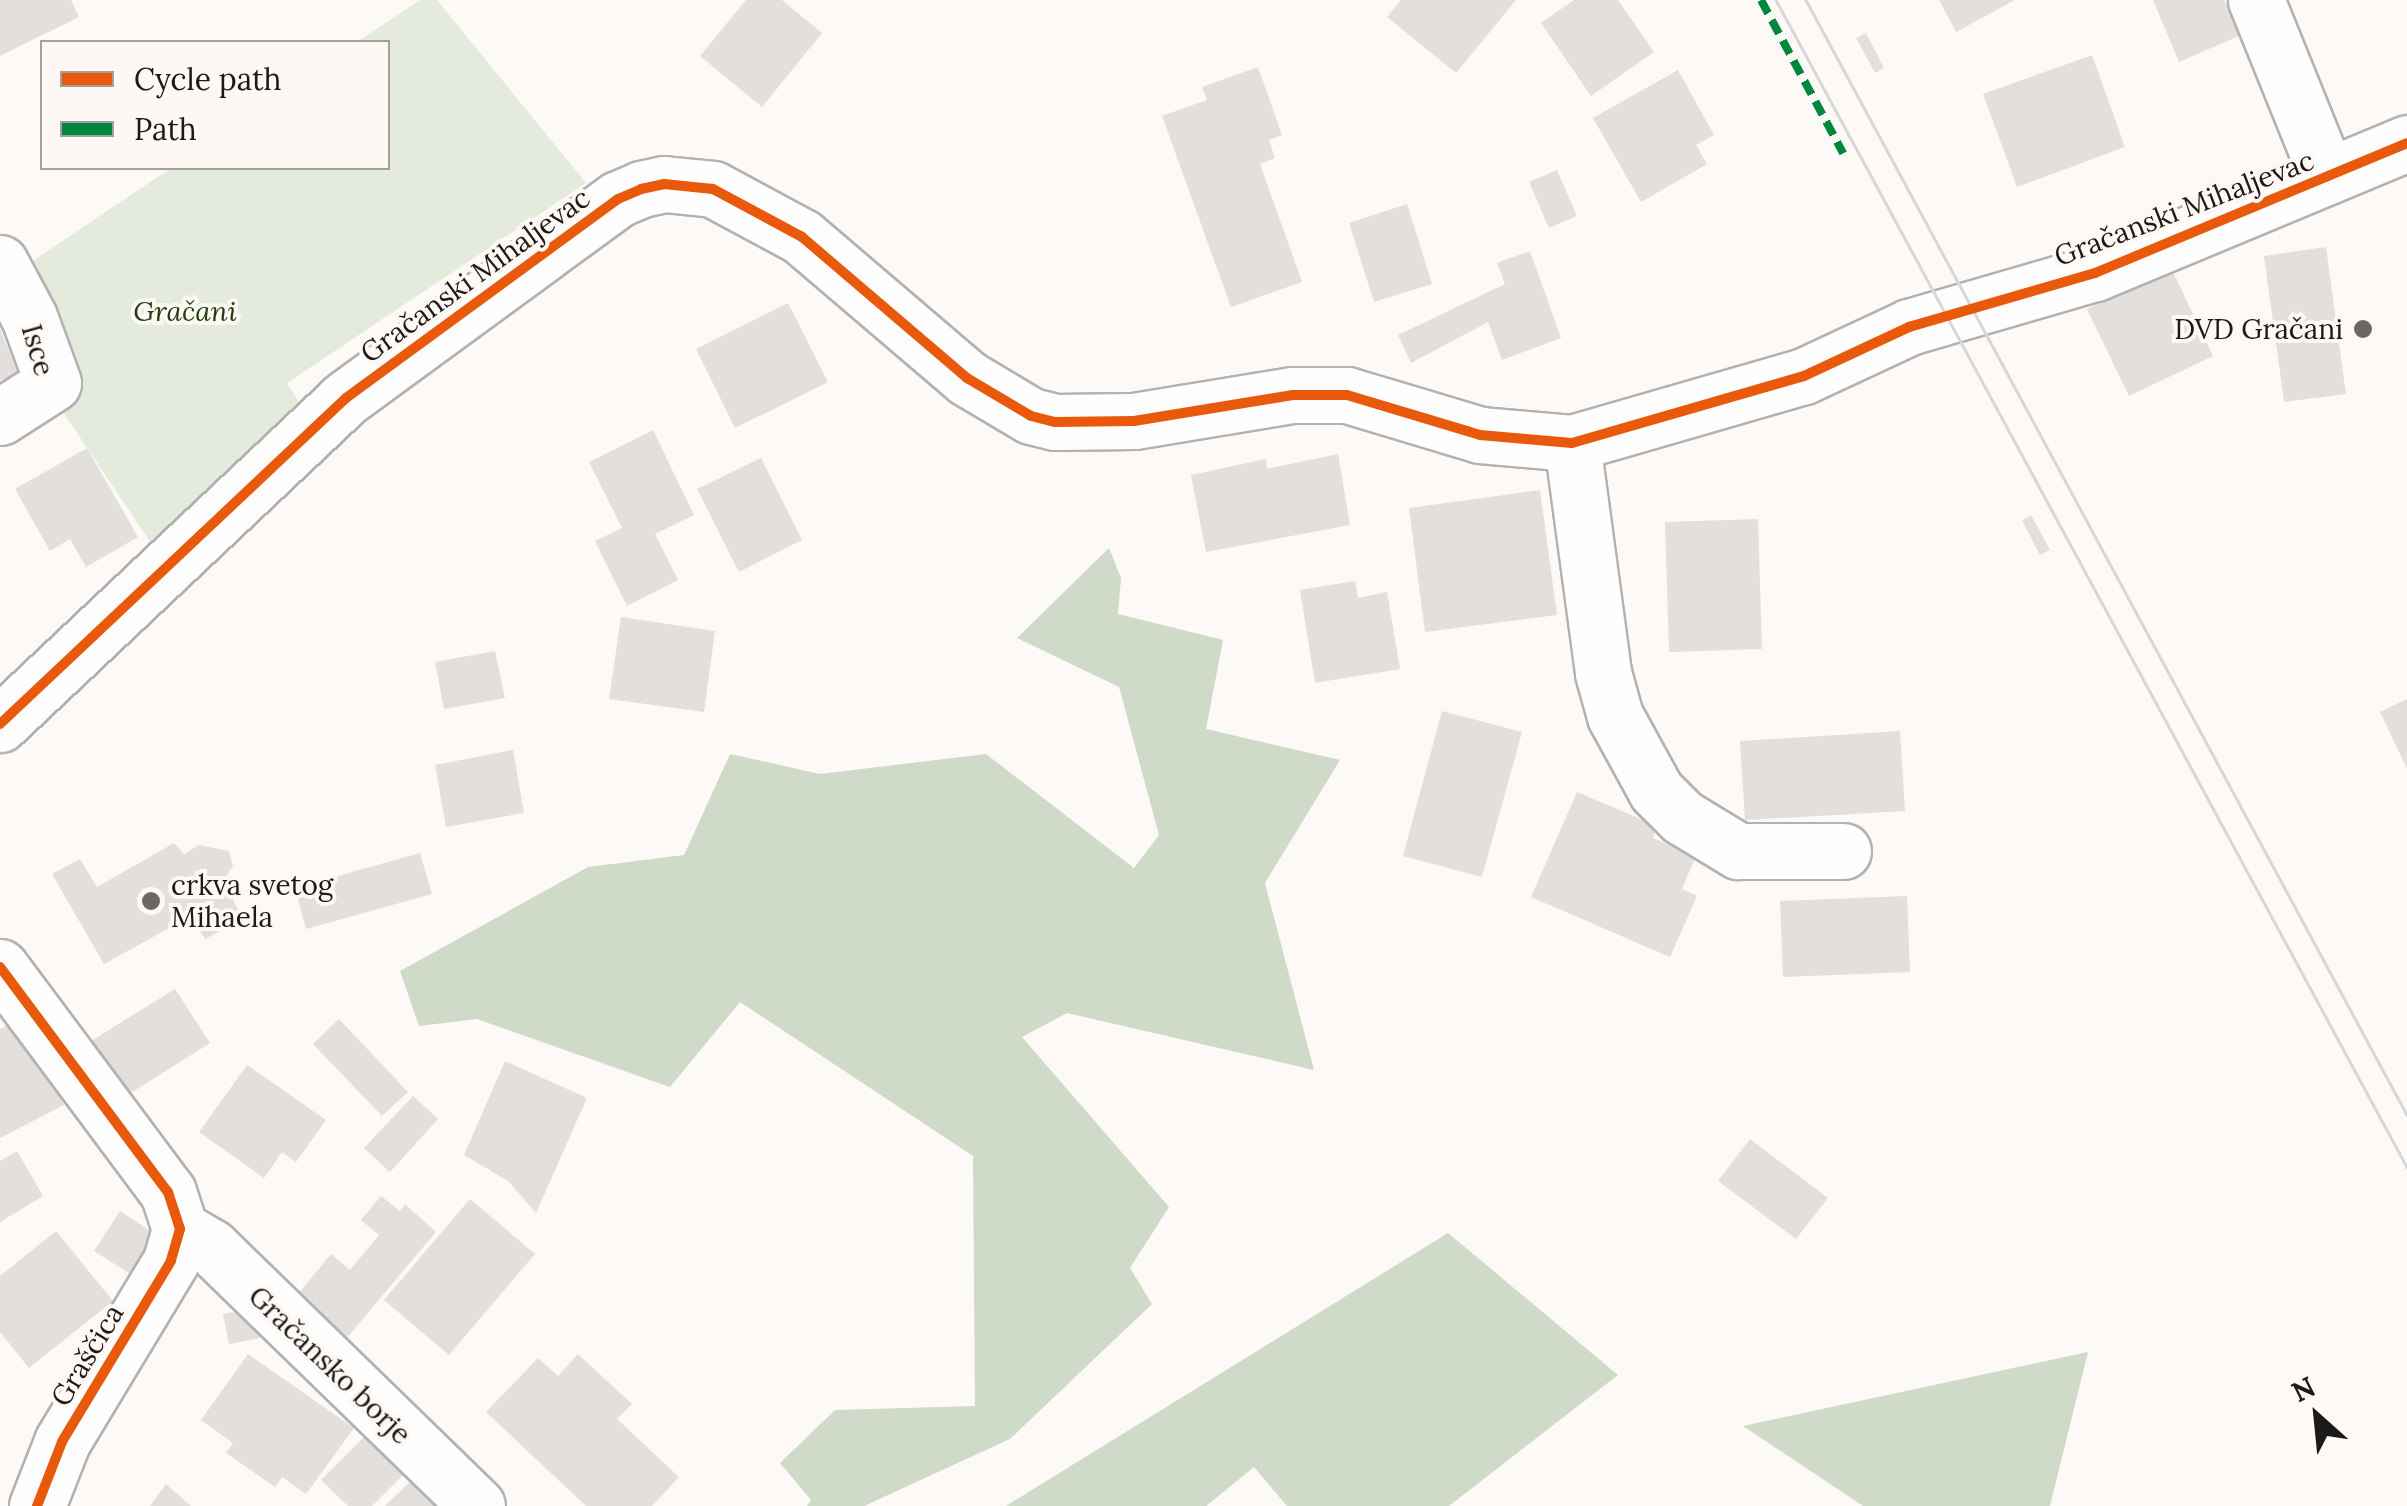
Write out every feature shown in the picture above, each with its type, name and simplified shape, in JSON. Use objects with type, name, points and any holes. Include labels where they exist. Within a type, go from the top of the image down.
[{"type":"street","name":"Gračanski Mihaljevac","points":[[2256,0],[2327,176]]},
{"type":"street","name":"Gračanski Mihaljevac","points":[[0,724],[361,386],[618,198],[664,184],[713,189],[802,237],[967,378],[1031,416],[1055,422],[1134,422],[1293,396],[1347,394],[1480,434],[1572,443],[1804,376],[1909,327],[2095,272],[2407,144]]},
{"type":"street","name":"Isce","points":[[0,263],[29,317],[53,384],[0,418]]},
{"type":"street","points":[[1572,443],[1603,674],[1616,716],[1656,790],[1682,817],[1738,851],[1844,851]]},
{"type":"street","points":[[0,966],[168,1192],[180,1229]]},
{"type":"street","name":"Graščica","points":[[37,1506],[62,1442],[171,1260],[180,1229]]},
{"type":"street","name":"Gračansko borje","points":[[180,1229],[211,1247],[477,1506]]},
{"type":"green space","name":"Gračani","points":[[420,0],[437,0],[586,183],[287,383],[305,412],[159,555],[55,400],[82,382],[19,270],[168,170],[390,170],[390,40],[360,40]]},
{"type":"green space","points":[[1109,548],[1121,578],[1118,614],[1223,640],[1206,729],[1340,760],[1265,883],[1314,1070],[1067,1013],[1022,1037],[1169,1207],[1130,1268],[1152,1304],[1010,1439],[864,1506],[807,1506],[811,1500],[780,1463],[835,1410],[975,1406],[973,1156],[740,1002],[670,1087],[477,1019],[419,1026],[400,971],[588,867],[684,855],[730,754],[820,774],[986,754],[1134,868],[1159,835],[1119,687],[1017,638]]},
{"type":"green space","points":[[1448,1233],[1618,1375],[1449,1506],[1287,1506],[1254,1467],[1206,1506],[1006,1506]]},
{"type":"green space","points":[[2088,1352],[2050,1506],[1863,1506],[1743,1426]]},
{"type":"building","points":[[0,0],[71,0],[79,17],[0,56]]},
{"type":"building","points":[[746,0],[782,0],[822,33],[762,107],[700,56]]},
{"type":"building","points":[[1401,0],[1516,0],[1456,73],[1387,17]]},
{"type":"building","points":[[1574,0],[1618,0],[1654,52],[1591,96],[1541,23]]},
{"type":"building","points":[[1939,0],[2015,0],[1956,32]]},
{"type":"building","points":[[2153,0],[2224,0],[2239,36],[2179,62]]},
{"type":"building","points":[[1866,33],[1884,68],[1875,73],[1856,38]]},
{"type":"building","points":[[2092,55],[2125,147],[2017,187],[1983,94]]},
{"type":"building","points":[[1258,67],[1282,135],[1269,140],[1275,158],[1260,164],[1302,282],[1231,307],[1162,116],[1207,100],[1202,87]]},
{"type":"building","points":[[1678,70],[1714,135],[1696,145],[1707,164],[1641,202],[1593,118]]},
{"type":"building","points":[[1557,170],[1577,216],[1549,228],[1529,182]]},
{"type":"building","points":[[1407,204],[1432,284],[1374,302],[1349,223]]},
{"type":"building","points":[[2326,247],[2346,394],[2284,402],[2264,256]]},
{"type":"building","points":[[1530,251],[1561,338],[1502,360],[1488,322],[1411,363],[1398,335],[1505,284],[1497,263]]},
{"type":"building","points":[[2171,268],[2213,356],[2129,396],[2087,309]]},
{"type":"building","points":[[788,303],[828,382],[735,428],[696,349]]},
{"type":"building","points":[[0,328],[18,374],[0,380]]},
{"type":"building","points":[[653,430],[694,515],[655,534],[678,580],[627,606],[595,541],[622,528],[589,462]]},
{"type":"building","points":[[87,448],[138,537],[86,567],[70,539],[50,551],[15,489]]},
{"type":"building","points":[[1338,454],[1350,525],[1206,552],[1191,475],[1266,459],[1267,469]]},
{"type":"building","points":[[761,458],[802,540],[739,572],[697,489]]},
{"type":"building","points":[[1540,490],[1557,615],[1425,632],[1409,508]]},
{"type":"building","points":[[2031,515],[2050,550],[2040,555],[2022,520]]},
{"type":"building","points":[[1758,519],[1762,649],[1669,652],[1665,522]]},
{"type":"building","points":[[1355,581],[1358,598],[1387,592],[1400,669],[1315,683],[1300,590]]},
{"type":"building","points":[[621,617],[715,631],[704,712],[609,699]]},
{"type":"building","points":[[495,651],[505,698],[444,709],[435,662]]},
{"type":"building","points":[[2407,699],[2407,769],[2380,712]]},
{"type":"building","points":[[1442,711],[1522,732],[1482,877],[1403,856]]},
{"type":"building","points":[[1900,731],[1905,811],[1745,820],[1740,741]]},
{"type":"building","points":[[513,750],[524,813],[446,827],[435,765]]},
{"type":"building","points":[[1577,792],[1657,826],[1653,838],[1696,856],[1682,889],[1697,896],[1670,957],[1531,897]]},
{"type":"building","name":"crkva svetog Mihaela","points":[[174,843],[184,854],[199,845],[229,851],[233,866],[223,881],[243,919],[205,939],[191,916],[104,964],[52,874],[80,859],[97,887]]},
{"type":"building","points":[[420,853],[432,894],[306,929],[295,888]]},
{"type":"building","points":[[1907,896],[1910,972],[1783,977],[1780,901]]},
{"type":"building","points":[[175,989],[210,1043],[126,1096],[91,1041]]},
{"type":"building","points":[[19,1019],[64,1105],[0,1138],[0,1029]]},
{"type":"building","points":[[339,1019],[408,1092],[382,1116],[313,1044]]},
{"type":"building","points":[[505,1061],[587,1098],[536,1213],[508,1181],[464,1155]]},
{"type":"building","points":[[247,1065],[326,1120],[296,1162],[282,1152],[264,1178],[199,1132]]},
{"type":"building","points":[[413,1096],[438,1119],[390,1172],[364,1148]]},
{"type":"building","points":[[1750,1139],[1828,1198],[1796,1239],[1718,1181]]},
{"type":"building","points":[[17,1151],[43,1196],[0,1222],[0,1161]]},
{"type":"building","points":[[381,1196],[400,1211],[405,1204],[436,1232],[340,1346],[312,1324],[322,1314],[298,1294],[331,1254],[350,1270],[379,1235],[361,1220]]},
{"type":"building","points":[[470,1199],[535,1254],[449,1355],[384,1300]]},
{"type":"building","points":[[120,1211],[166,1241],[140,1280],[94,1251]]},
{"type":"building","points":[[56,1231],[113,1301],[29,1368],[0,1332],[0,1276]]},
{"type":"building","points":[[255,1308],[260,1338],[229,1344],[223,1314]]},
{"type":"building","points":[[248,1354],[354,1428],[306,1494],[282,1477],[275,1487],[226,1453],[233,1443],[201,1420]]},
{"type":"building","points":[[578,1354],[632,1404],[617,1419],[679,1477],[652,1506],[586,1506],[486,1412],[538,1358],[558,1376]]},
{"type":"building","points":[[371,1430],[410,1468],[372,1506],[348,1506],[321,1480]]},
{"type":"building","points":[[419,1473],[451,1506],[385,1506]]},
{"type":"building","points":[[166,1484],[191,1506],[150,1506]]},
{"type":"tram line","points":[[1776,0],[2407,1167]]},
{"type":"tram line","points":[[1806,0],[2407,1115]]},
{"type":"marked path","points":[[1761,0],[1843,153]]},
{"type":"cycle path","points":[[0,724],[346,398],[618,199],[641,189],[664,184],[713,189],[802,237],[967,378],[1031,416],[1055,422],[1134,421],[1293,395],[1347,395],[1480,435],[1572,443],[1804,376],[1909,327],[2095,273],[2407,143]]},
{"type":"cycle path","points":[[0,967],[168,1192],[180,1229],[171,1261],[62,1442],[37,1506]]},
{"type":"place","name":"DVD Gračani","points":[[2363,329]]},
{"type":"place","name":"crkva svetog Mihaela","points":[[151,901]]}]
